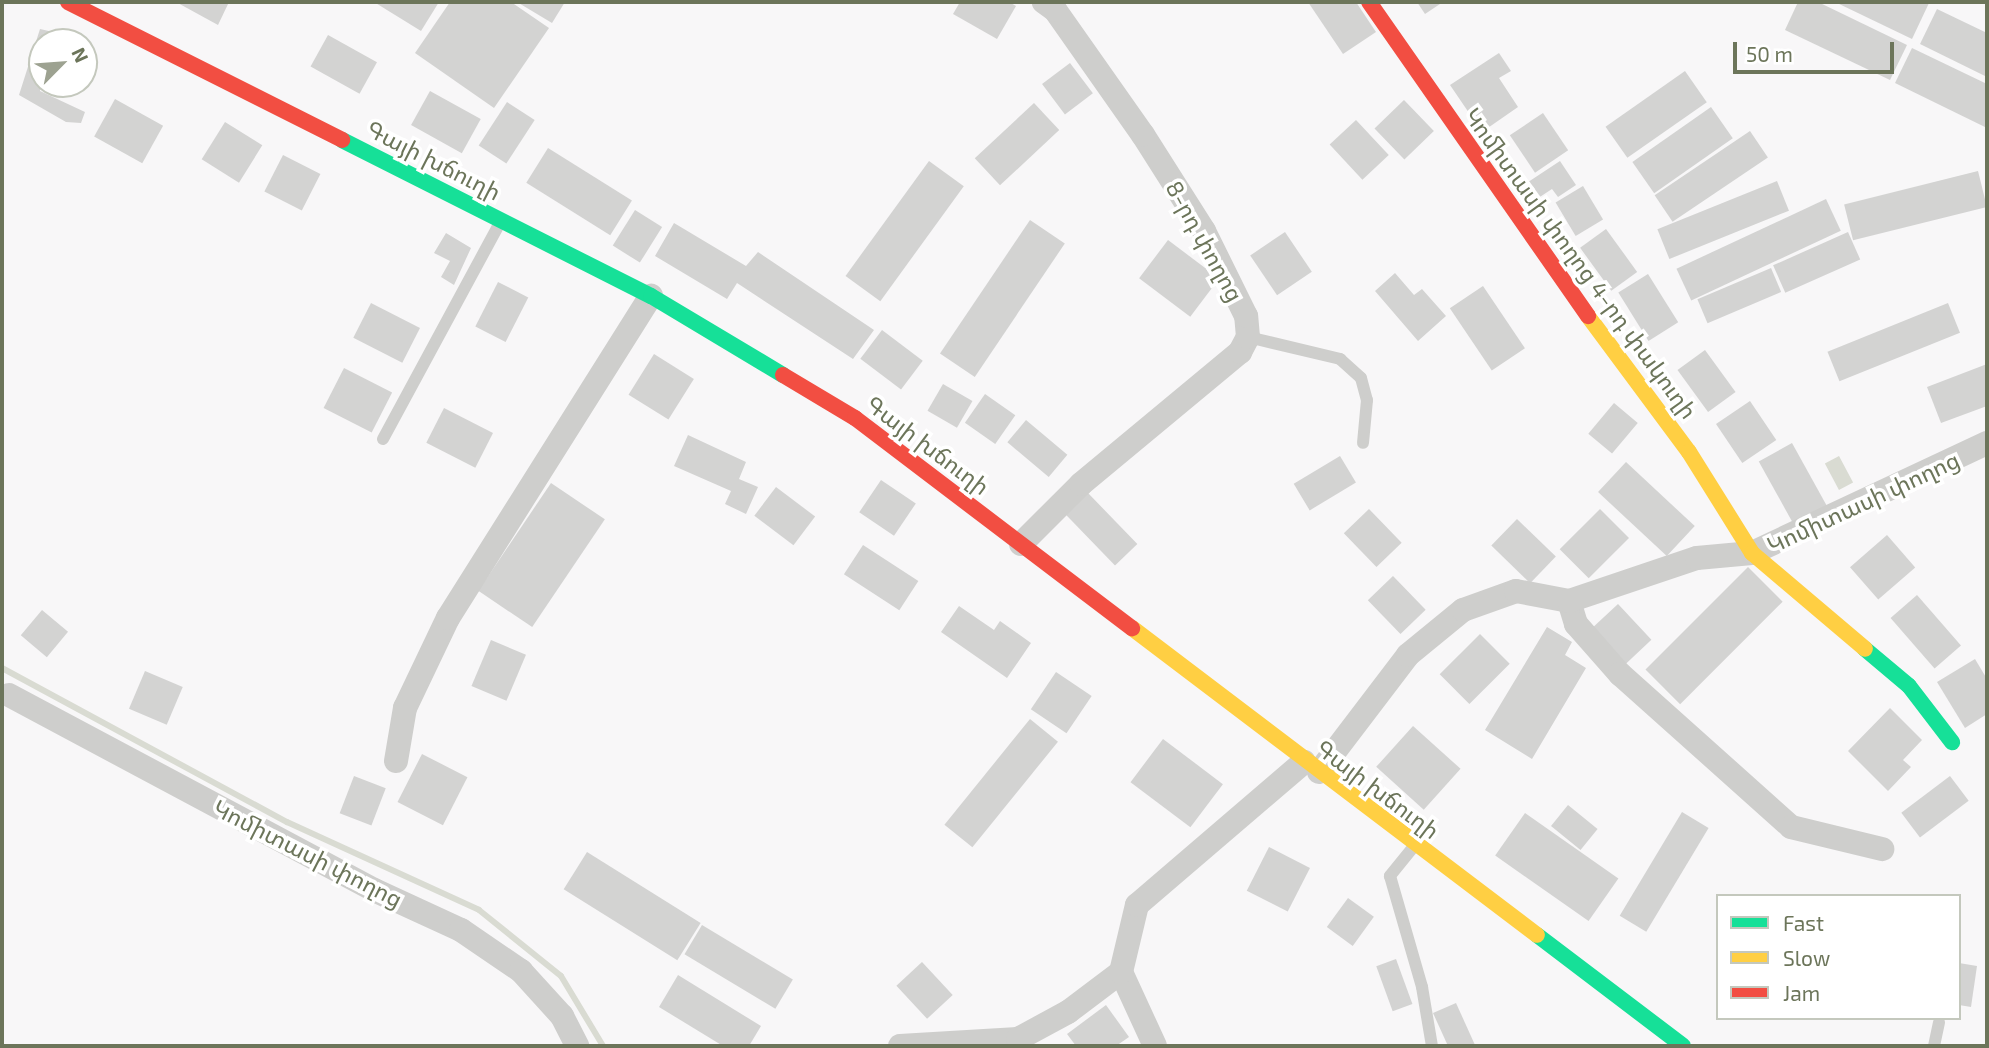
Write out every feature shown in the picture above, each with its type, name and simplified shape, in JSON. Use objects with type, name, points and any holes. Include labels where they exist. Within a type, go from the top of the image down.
[{"type":"main road","name":"Գայի խճուղի","points":[[68,2],[651,296],[855,418],[1311,767],[1683,1046]]},
{"type":"main road","name":"Կոմիտասի փողոց 4-րդ փակուղի","points":[[1369,2],[1512,213],[1689,452],[1752,553],[1909,686],[1952,742]]},
{"type":"street","name":"8-րդ փողոց","points":[[1044,2],[1055,10],[1135,123],[1204,231],[1246,316],[1248,337]]},
{"type":"street","points":[[396,761],[405,708],[448,618],[651,296]]},
{"type":"street","points":[[1021,544],[1081,484],[1240,352],[1248,337]]},
{"type":"street","name":"Կոմիտասի փողոց","points":[[1121,972],[1137,905],[1311,767],[1408,655],[1463,610],[1516,591],[1569,601],[1698,558],[1752,553],[1987,443]]},
{"type":"street","points":[[1569,601],[1576,624],[1620,674],[1791,827],[1882,849]]},
{"type":"street","name":"Կոմիտասի փողոց","points":[[9,695],[374,890],[461,930],[521,971],[562,1016],[578,1046]]},
{"type":"street","points":[[900,1046],[1018,1039],[1068,1012],[1121,972],[1156,1046]]},
{"type":"lane","points":[[383,439],[502,220]]},
{"type":"lane","points":[[1248,337],[1340,359],[1361,378],[1367,400],[1363,443]]},
{"type":"lane","points":[[1415,844],[1390,876],[1422,987],[1432,1046]]},
{"type":"lane","points":[[1934,1046],[1939,1023]]},
{"type":"shaded area","points":[[1839,456],[1853,482],[1839,490],[1825,464]]},
{"type":"building","points":[[176,2],[229,2],[218,25]]},
{"type":"building","points":[[374,2],[439,2],[421,31]]},
{"type":"building","points":[[450,2],[511,2],[549,28],[494,108],[415,53]]},
{"type":"building","points":[[517,2],[565,2],[552,23]]},
{"type":"building","points":[[960,2],[1009,2],[1016,6],[997,39],[953,14]]},
{"type":"building","points":[[1308,2],[1356,2],[1376,32],[1343,54]]},
{"type":"building","points":[[1417,2],[1443,2],[1425,14]]},
{"type":"building","points":[[1798,2],[1818,2],[1907,45],[1890,80],[1785,30]]},
{"type":"building","points":[[1835,2],[1926,2],[1929,3],[1912,39]]},
{"type":"building","points":[[1937,9],[1987,33],[1987,77],[1920,44]]},
{"type":"building","points":[[328,35],[377,62],[360,94],[311,66]]},
{"type":"building","points":[[1912,48],[1987,84],[1987,128],[1895,83]]},
{"type":"building","points":[[1499,53],[1511,71],[1499,78],[1518,107],[1482,132],[1450,85]]},
{"type":"building","points":[[1070,63],[1093,93],[1065,114],[1042,84]]},
{"type":"building","points":[[28,67],[28,98],[55,98],[85,112],[81,123],[66,122],[19,95]]},
{"type":"building","points":[[1685,71],[1707,102],[1627,158],[1606,127]]},
{"type":"building","points":[[430,91],[481,119],[462,153],[411,125]]},
{"type":"building","points":[[115,99],[163,126],[142,163],[94,137]]},
{"type":"building","points":[[1404,100],[1434,131],[1404,159],[1375,128]]},
{"type":"building","points":[[507,102],[535,120],[506,164],[479,146]]},
{"type":"building","points":[[1034,103],[1059,130],[1000,185],[975,158]]},
{"type":"building","points":[[1711,107],[1733,138],[1654,193],[1632,162]]},
{"type":"building","points":[[1543,113],[1568,150],[1535,173],[1510,135]]},
{"type":"building","points":[[1356,120],[1389,155],[1362,180],[1330,145]]},
{"type":"building","points":[[225,122],[262,145],[239,183],[202,159]]},
{"type":"building","points":[[1750,131],[1768,158],[1673,222],[1655,195]]},
{"type":"building","points":[[548,148],[632,200],[610,235],[526,183]]},
{"type":"building","points":[[283,155],[320,174],[302,211],[264,192]]},
{"type":"building","points":[[929,161],[964,186],[880,301],[846,276]]},
{"type":"building","points":[[1560,161],[1576,185],[1558,197],[1552,189],[1526,206],[1516,190]]},
{"type":"building","points":[[1978,171],[1987,207],[1853,240],[1844,204]]},
{"type":"building","points":[[1777,181],[1789,211],[1669,259],[1657,229]]},
{"type":"building","points":[[1583,186],[1603,219],[1576,236],[1556,202]]},
{"type":"building","points":[[1826,199],[1841,231],[1691,300],[1676,269]]},
{"type":"building","points":[[635,210],[662,227],[640,263],[613,246]]},
{"type":"building","points":[[1030,220],[1065,243],[975,377],[940,353]]},
{"type":"building","points":[[674,223],[746,266],[758,252],[874,330],[853,359],[737,283],[727,299],[655,256]]},
{"type":"building","points":[[1606,229],[1637,272],[1611,291],[1580,248]]},
{"type":"building","points":[[1285,232],[1312,272],[1277,295],[1250,255]]},
{"type":"building","points":[[1848,232],[1860,259],[1785,293],[1773,265]]},
{"type":"building","points":[[446,233],[471,248],[454,285],[441,277],[450,261],[434,253]]},
{"type":"building","points":[[1168,240],[1219,279],[1190,317],[1139,278]]},
{"type":"building","points":[[1771,268],[1781,292],[1708,323],[1697,299]]},
{"type":"building","points":[[1395,273],[1414,295],[1422,289],[1446,316],[1418,341],[1375,291]]},
{"type":"building","points":[[1648,274],[1678,322],[1649,341],[1618,293]]},
{"type":"building","points":[[498,282],[528,297],[506,342],[475,327]]},
{"type":"building","points":[[1483,286],[1525,348],[1492,371],[1450,308]]},
{"type":"building","points":[[371,303],[420,328],[402,363],[353,338]]},
{"type":"building","points":[[1948,303],[1960,333],[1839,381],[1827,352]]},
{"type":"building","points":[[882,330],[923,361],[901,389],[860,359]]},
{"type":"building","points":[[1705,350],[1736,392],[1708,412],[1677,370]]},
{"type":"building","points":[[654,354],[694,379],[668,420],[629,395]]},
{"type":"building","points":[[1987,364],[1987,406],[1941,423],[1927,387]]},
{"type":"building","points":[[344,368],[392,393],[372,433],[324,408]]},
{"type":"building","points":[[943,384],[972,401],[957,428],[928,411]]},
{"type":"building","points":[[985,394],[1015,415],[995,444],[965,423]]},
{"type":"building","points":[[1750,401],[1776,440],[1742,463],[1716,424]]},
{"type":"building","points":[[1614,403],[1638,423],[1612,454],[1588,434]]},
{"type":"building","points":[[444,408],[493,433],[475,468],[426,443]]},
{"type":"building","points":[[1026,420],[1067,455],[1049,477],[1007,442]]},
{"type":"building","points":[[688,435],[746,462],[739,479],[758,487],[746,514],[725,504],[731,491],[674,466]]},
{"type":"building","points":[[1792,443],[1829,510],[1796,529],[1759,461]]},
{"type":"building","points":[[1340,456],[1356,483],[1310,510],[1294,484]]},
{"type":"building","points":[[1626,462],[1695,526],[1667,556],[1598,492]]},
{"type":"building","points":[[881,480],[916,503],[894,536],[859,512]]},
{"type":"building","points":[[551,483],[605,519],[532,627],[478,591]]},
{"type":"building","points":[[776,487],[815,516],[793,545],[754,516]]},
{"type":"building","points":[[1088,493],[1137,544],[1115,566],[1066,515]]},
{"type":"building","points":[[1369,509],[1402,543],[1376,567],[1344,533]]},
{"type":"building","points":[[1600,509],[1629,538],[1589,578],[1560,549]]},
{"type":"building","points":[[1517,519],[1556,557],[1530,583],[1491,546]]},
{"type":"building","points":[[1887,535],[1915,567],[1878,600],[1850,567]]},
{"type":"building","points":[[863,545],[918,581],[899,610],[844,574]]},
{"type":"building","points":[[1748,567],[1783,602],[1680,704],[1645,670]]},
{"type":"building","points":[[1393,576],[1426,610],[1400,634],[1368,600]]},
{"type":"building","points":[[1917,595],[1961,646],[1935,669],[1891,618]]},
{"type":"building","points":[[1618,604],[1651,640],[1625,664],[1592,629]]},
{"type":"building","points":[[959,606],[994,630],[1000,621],[1031,643],[1007,678],[941,632]]},
{"type":"building","points":[[42,610],[68,632],[47,657],[21,635]]},
{"type":"building","points":[[1547,627],[1572,642],[1565,655],[1586,668],[1532,759],[1485,730]]},
{"type":"building","points":[[1480,634],[1510,664],[1469,704],[1440,674]]},
{"type":"building","points":[[491,640],[526,655],[506,701],[471,686]]},
{"type":"building","points":[[1975,659],[1987,679],[1987,714],[1965,728],[1937,682]]},
{"type":"building","points":[[145,671],[183,687],[167,725],[129,709]]},
{"type":"building","points":[[1056,672],[1092,696],[1066,733],[1031,709]]},
{"type":"building","points":[[1890,708],[1922,740],[1903,760],[1911,767],[1888,791],[1848,751]]},
{"type":"building","points":[[1030,719],[1058,742],[972,847],[944,825]]},
{"type":"building","points":[[1413,726],[1461,769],[1424,810],[1376,767]]},
{"type":"building","points":[[1163,739],[1223,784],[1190,827],[1131,782]]},
{"type":"building","points":[[422,754],[467,777],[443,825],[397,802]]},
{"type":"building","points":[[354,776],[386,788],[371,826],[340,813]]},
{"type":"building","points":[[1950,776],[1969,801],[1920,837],[1901,813]]},
{"type":"building","points":[[1568,805],[1598,829],[1581,850],[1551,826]]},
{"type":"building","points":[[1682,812],[1709,828],[1646,932],[1620,916]]},
{"type":"building","points":[[1525,813],[1618,878],[1589,921],[1495,856]]},
{"type":"building","points":[[1269,847],[1310,868],[1288,912],[1247,891]]},
{"type":"building","points":[[587,852],[701,923],[677,960],[564,889]]},
{"type":"building","points":[[1348,898],[1374,917],[1353,946],[1327,927]]},
{"type":"building","points":[[702,925],[793,980],[775,1009],[684,954]]},
{"type":"building","points":[[1396,959],[1412,1004],[1393,1011],[1376,966]]},
{"type":"building","points":[[922,962],[953,995],[927,1019],[896,986]]},
{"type":"building","points":[[1961,963],[1977,966],[1971,1007],[1961,1005]]},
{"type":"building","points":[[678,975],[761,1026],[749,1046],[723,1046],[659,1007]]},
{"type":"building","points":[[1456,1003],[1475,1045],[1473,1046],[1448,1046],[1433,1013]]},
{"type":"building","points":[[1106,1005],[1129,1037],[1116,1046],[1076,1046],[1067,1034]]},
{"type":"waterway","points":[[2,668],[287,822],[479,910],[561,976],[603,1046]]},
{"type":"traffic: fast","points":[[342,140],[651,296],[783,375]]},
{"type":"traffic: fast","points":[[1865,649],[1909,686],[1952,742]]},
{"type":"traffic: fast","points":[[1537,935],[1683,1046]]},
{"type":"traffic: slow","points":[[1588,316],[1689,452],[1752,553],[1865,649]]},
{"type":"traffic: slow","points":[[1132,628],[1537,935]]},
{"type":"traffic: jam","points":[[68,2],[342,140]]},
{"type":"traffic: jam","points":[[1369,2],[1588,316]]},
{"type":"traffic: jam","points":[[783,375],[855,418],[1132,628]]}]
